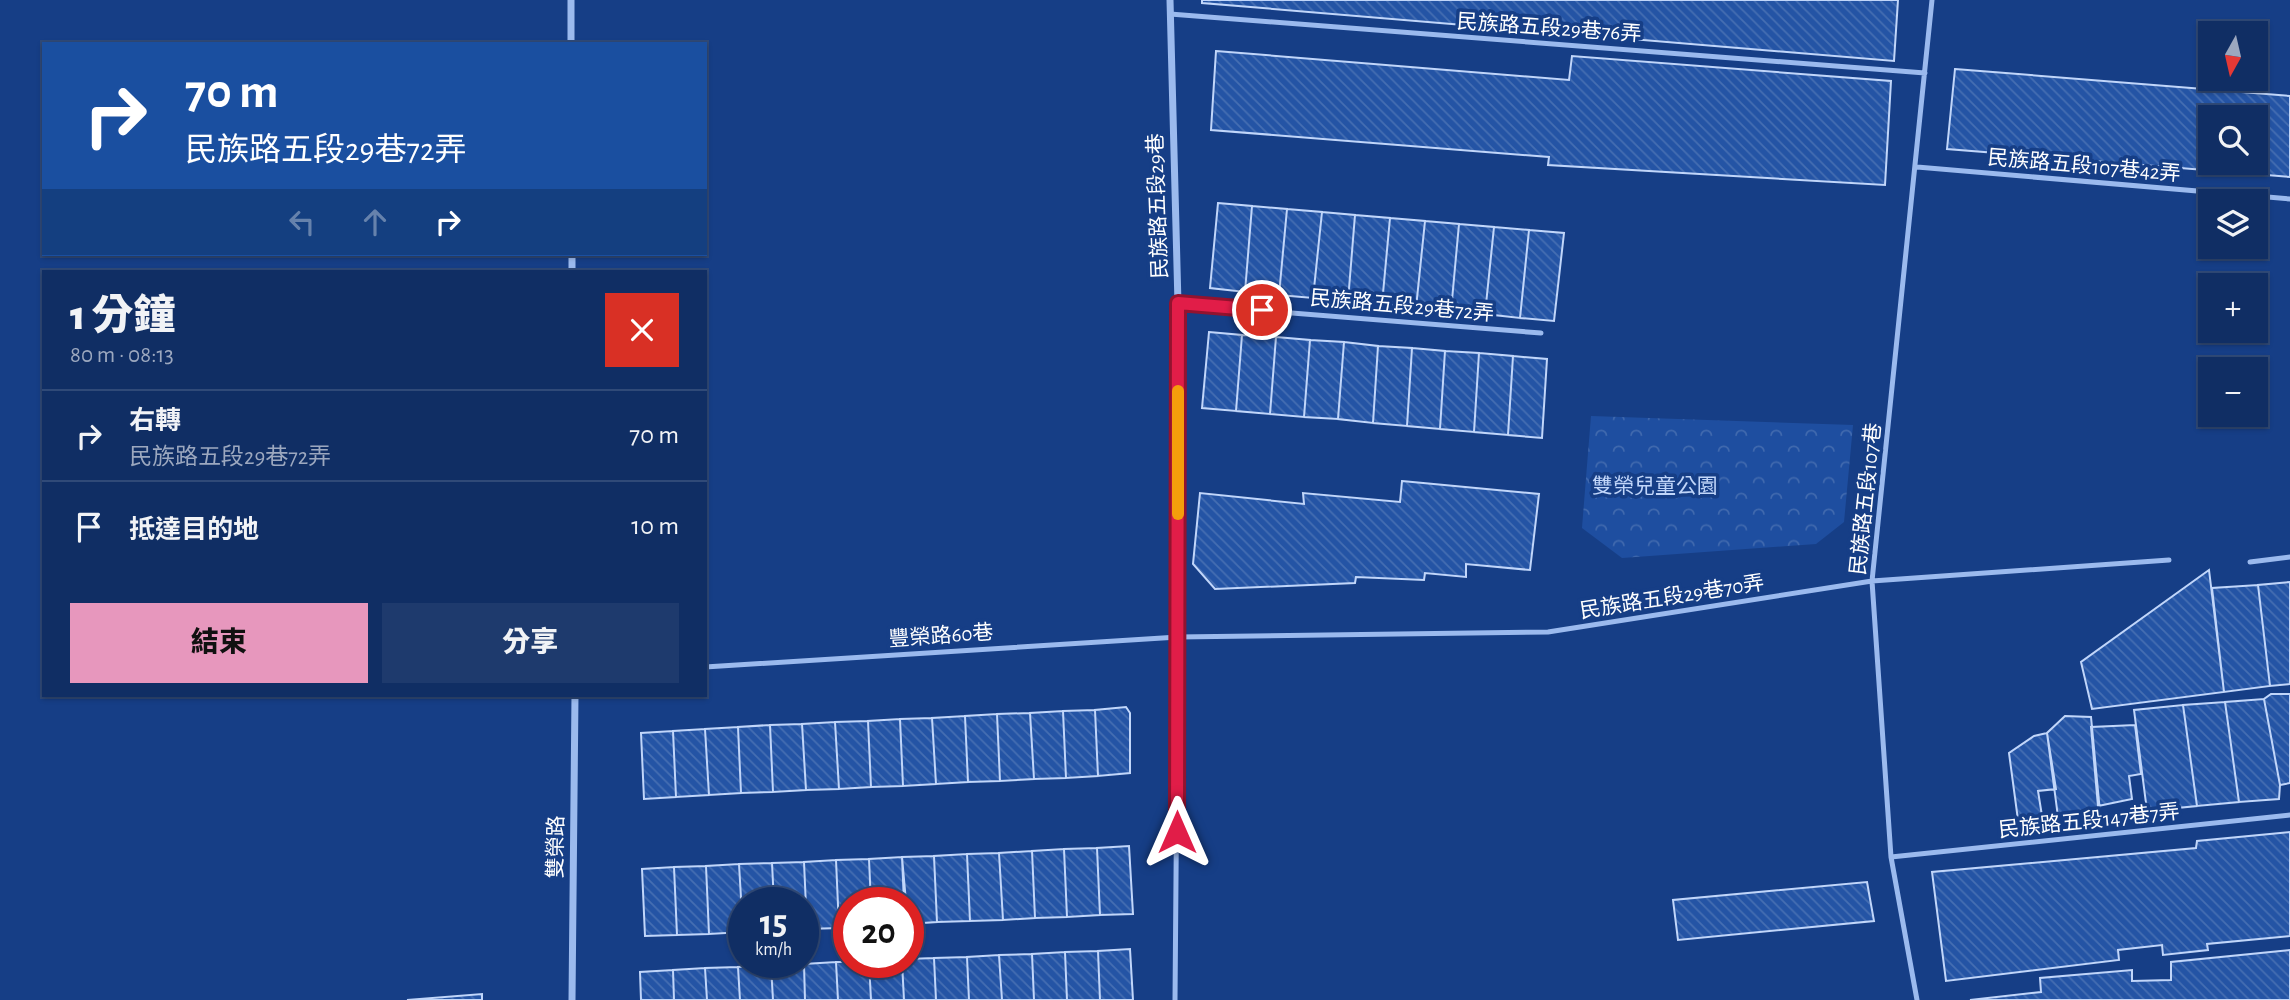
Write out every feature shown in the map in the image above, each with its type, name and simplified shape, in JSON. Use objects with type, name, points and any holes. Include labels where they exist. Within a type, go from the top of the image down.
[{"type":"street","points":[[571,0],[571,42]]},
{"type":"street","name":"民族路五段29巷","points":[[1171,0],[1178,303],[1178,637]]},
{"type":"street","name":"雙榮路","points":[[572,1000],[575,697]]},
{"type":"lane","name":"民族路五段107巷","points":[[1917,1000],[1891,858],[1872,581],[1917,167],[1932,0]]},
{"type":"lane","name":"民族路五段29巷76弄","points":[[1170,14],[1925,73]]},
{"type":"lane","name":"民族路五段107巷42弄","points":[[1917,167],[2290,198]]},
{"type":"lane","name":"民族路五段29巷72弄","points":[[1178,303],[1541,333]]},
{"type":"lane","points":[[2250,562],[2290,557]]},
{"type":"lane","name":"民族路五段29巷70弄","points":[[1178,637],[1548,632],[1872,581],[2169,560]]},
{"type":"lane","name":"豐榮路60巷","points":[[707,667],[1178,637]]},
{"type":"lane","name":"民族路五段29巷","points":[[1175,1000],[1178,637]]},
{"type":"lane","name":"民族路五段147巷7弄","points":[[1891,858],[2290,815]]},
{"type":"green space","name":"雙榮兒童公園","points":[[1591,416],[1853,425],[1844,522],[1816,544],[1622,558],[1582,528]]},
{"type":"building","points":[[1202,0],[1898,0],[1894,61],[1202,3]]},
{"type":"building","points":[[1216,51],[1569,80],[1572,56],[1891,81],[1885,185],[1548,165],[1549,157],[1211,130]]},
{"type":"building","points":[[1955,69],[2198,89],[2198,91],[2290,96],[2290,177],[2266,175],[2268,175],[2268,105],[2198,105],[2198,169],[1947,149]]},
{"type":"building","points":[[1218,203],[1252,206],[1245,292],[1210,288]]},
{"type":"building","points":[[1252,206],[1287,209],[1279,295],[1245,292]]},
{"type":"building","points":[[1287,209],[1322,212],[1313,298],[1279,295]]},
{"type":"building","points":[[1322,212],[1355,215],[1348,301],[1313,298]]},
{"type":"building","points":[[1355,215],[1390,218],[1382,304],[1348,301]]},
{"type":"building","points":[[1390,218],[1425,221],[1416,308],[1382,304]]},
{"type":"building","points":[[1425,221],[1459,224],[1451,311],[1416,308]]},
{"type":"building","points":[[1459,224],[1494,227],[1485,314],[1451,311]]},
{"type":"building","points":[[1494,227],[1529,230],[1520,318],[1485,314]]},
{"type":"building","points":[[1529,230],[1564,233],[1554,321],[1520,318]]},
{"type":"building","points":[[1209,332],[1242,335],[1236,411],[1202,408]]},
{"type":"building","points":[[1242,335],[1276,337],[1270,414],[1236,411]]},
{"type":"building","points":[[1276,337],[1310,340],[1304,417],[1270,414]]},
{"type":"building","points":[[1310,340],[1344,342],[1338,419],[1304,417]]},
{"type":"building","points":[[1344,342],[1378,346],[1373,423],[1338,419]]},
{"type":"building","points":[[1378,346],[1412,348],[1407,426],[1373,423]]},
{"type":"building","points":[[1412,348],[1445,351],[1440,429],[1407,426]]},
{"type":"building","points":[[1445,351],[1479,353],[1474,432],[1440,429]]},
{"type":"building","points":[[1479,353],[1513,356],[1508,435],[1474,432]]},
{"type":"building","points":[[1513,356],[1547,359],[1542,438],[1508,435]]},
{"type":"building","points":[[1402,481],[1539,494],[1530,570],[1466,564],[1466,577],[1425,573],[1424,580],[1356,577],[1355,583],[1215,589],[1193,564],[1200,493],[1304,504],[1303,493],[1400,502]]},
{"type":"building","points":[[2209,570],[2224,692],[2092,709],[2081,662]]},
{"type":"building","points":[[2290,582],[2290,684],[2270,686],[2258,585]]},
{"type":"building","points":[[2258,585],[2270,686],[2224,692],[2212,588]]},
{"type":"building","points":[[2271,694],[2290,694],[2290,783],[2280,785],[2264,699]]},
{"type":"building","points":[[2264,699],[2280,785],[2279,799],[2239,802],[2225,702]]},
{"type":"building","points":[[2225,702],[2239,802],[2197,806],[2183,705]]},
{"type":"building","points":[[2183,705],[2197,806],[2147,811],[2134,710]]},
{"type":"building","points":[[1126,707],[1130,713],[1130,773],[1098,776],[1095,710]]},
{"type":"building","points":[[1095,710],[1098,776],[1066,778],[1063,711]]},
{"type":"building","points":[[1063,711],[1066,778],[1034,779],[1030,713]]},
{"type":"building","points":[[1030,713],[1034,779],[1000,781],[997,714]]},
{"type":"building","points":[[997,714],[1000,781],[968,782],[965,716]]},
{"type":"building","points":[[965,716],[968,782],[936,784],[932,718]]},
{"type":"building","points":[[2065,716],[2091,717],[2100,812],[2058,817],[2047,733]]},
{"type":"building","points":[[932,718],[936,784],[903,786],[900,719]]},
{"type":"building","points":[[900,719],[903,786],[871,787],[868,721]]},
{"type":"building","points":[[868,721],[871,787],[839,789],[835,722]]},
{"type":"building","points":[[835,722],[839,789],[806,790],[802,724]]},
{"type":"building","points":[[802,724],[806,790],[773,792],[770,725]]},
{"type":"building","points":[[770,725],[773,792],[741,793],[738,727]]},
{"type":"building","points":[[2135,725],[2141,774],[2129,776],[2132,799],[2098,806],[2091,727]]},
{"type":"building","points":[[738,727],[741,793],[709,795],[705,729]]},
{"type":"building","points":[[705,729],[709,795],[676,797],[673,731]]},
{"type":"building","points":[[673,731],[676,797],[644,799],[641,733]]},
{"type":"building","points":[[2047,733],[2056,789],[2038,791],[2042,816],[2018,820],[2009,753],[2034,736]]},
{"type":"building","points":[[2290,832],[2290,936],[2207,944],[2208,950],[2163,955],[2162,945],[2118,950],[2119,960],[1946,981],[1932,872],[2196,848],[2197,841]]},
{"type":"building","points":[[1129,846],[1133,914],[1100,915],[1097,848]]},
{"type":"building","points":[[1097,848],[1100,915],[1067,917],[1064,849]]},
{"type":"building","points":[[1064,849],[1067,917],[1035,918],[1032,851]]},
{"type":"building","points":[[1032,851],[1035,918],[1003,920],[999,853]]},
{"type":"building","points":[[999,853],[1003,920],[970,921],[967,854]]},
{"type":"building","points":[[967,854],[970,921],[937,922],[934,856]]},
{"type":"building","points":[[934,856],[937,922],[924,923],[924,887],[905,887],[902,857]]},
{"type":"building","points":[[902,857],[903,887],[870,887],[869,859]]},
{"type":"building","points":[[869,859],[870,887],[837,887],[836,860]]},
{"type":"building","points":[[836,860],[837,887],[833,887],[833,928],[819,929],[819,887],[805,887],[804,862]]},
{"type":"building","points":[[804,862],[805,887],[773,887],[772,863]]},
{"type":"building","points":[[772,863],[773,887],[740,887],[739,864]]},
{"type":"building","points":[[739,864],[740,887],[728,887],[728,933],[709,934],[706,866]]},
{"type":"building","points":[[706,866],[709,934],[677,935],[674,867]]},
{"type":"building","points":[[674,867],[677,935],[645,936],[642,869]]},
{"type":"building","points":[[1867,882],[1874,921],[1678,940],[1673,900]]},
{"type":"building","points":[[1130,949],[1133,1000],[1100,1000],[1098,951]]},
{"type":"building","points":[[2290,950],[2290,1000],[1970,1000],[2041,992],[2040,978],[2132,970],[2132,981],[2171,980],[2171,962]]},
{"type":"building","points":[[1098,951],[1100,1000],[1067,1000],[1065,952]]},
{"type":"building","points":[[1065,952],[1067,1000],[1034,1000],[1032,954]]},
{"type":"building","points":[[1032,954],[1034,1000],[1002,1000],[999,955]]},
{"type":"building","points":[[999,955],[1002,1000],[969,1000],[967,957]]},
{"type":"building","points":[[967,957],[969,1000],[936,1000],[934,958]]},
{"type":"building","points":[[924,958],[934,958],[936,1000],[904,1000],[903,978],[924,978]]},
{"type":"building","points":[[833,962],[838,1000],[805,1000],[804,978],[819,978],[819,963]]},
{"type":"building","points":[[728,967],[728,978],[739,978],[740,1000],[707,1000],[705,968]]},
{"type":"building","points":[[705,968],[707,1000],[674,1000],[673,970]]},
{"type":"building","points":[[673,970],[674,1000],[641,1000],[640,972]]},
{"type":"building","points":[[739,978],[772,978],[773,1000],[740,1000]]},
{"type":"building","points":[[772,978],[804,978],[805,1000],[773,1000]]},
{"type":"building","points":[[837,978],[870,978],[871,1000],[838,1000]]},
{"type":"building","points":[[870,978],[903,978],[904,1000],[871,1000]]},
{"type":"building","points":[[482,994],[482,1000],[407,1000]]},
{"type":"slow traffic","points":[[1178,391],[1178,514]]},
{"type":"route","points":[[1177,832],[1178,303],[1262,310]]}]
